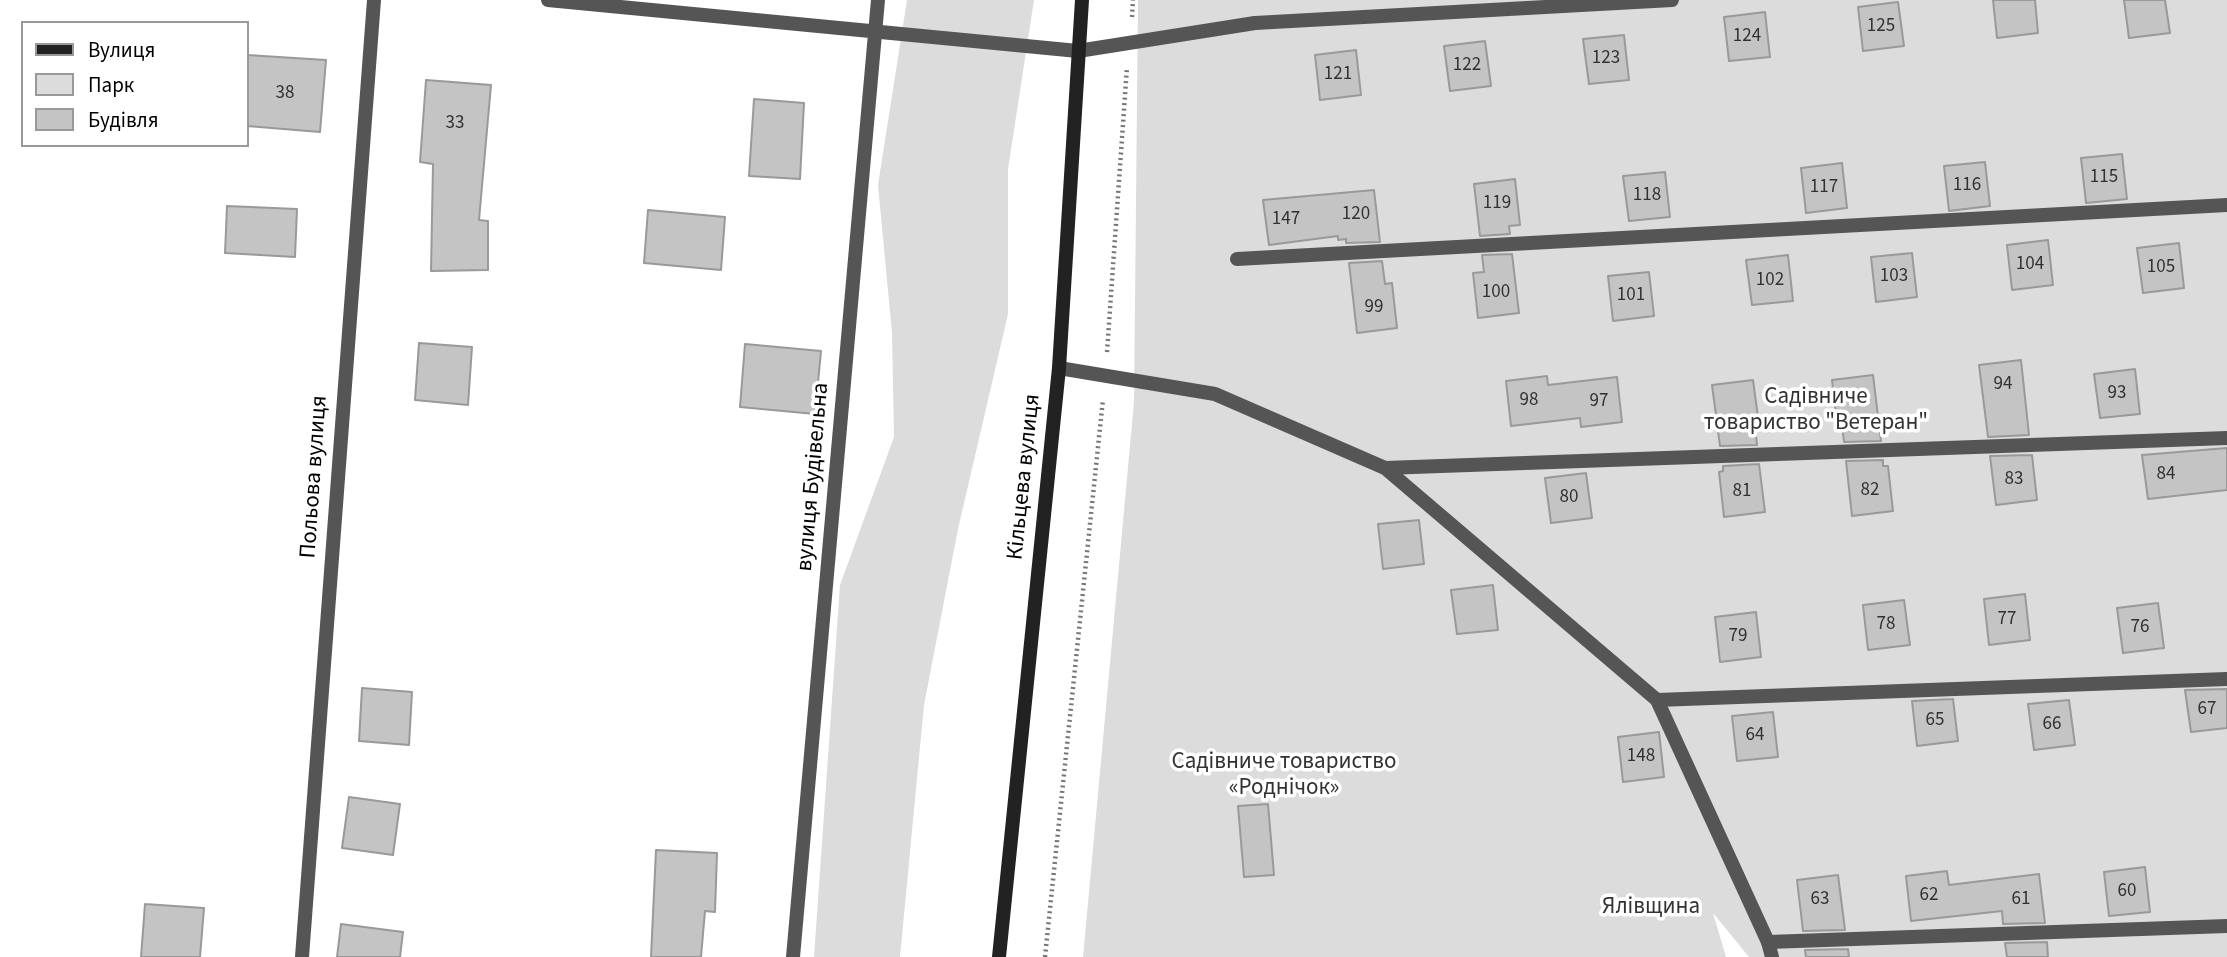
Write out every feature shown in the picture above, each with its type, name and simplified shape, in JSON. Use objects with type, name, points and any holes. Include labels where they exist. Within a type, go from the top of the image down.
[{"type":"main road","name":"Кільцева вулиця","points":[[999,957],[1059,368],[1082,0]]},
{"type":"street","name":"Польова вулиця","points":[[302,957],[374,0]]},
{"type":"street","points":[[548,0],[1079,51],[1255,23],[1672,0]]},
{"type":"street","name":"вулиця Будівельна","points":[[793,957],[878,0]]},
{"type":"street","points":[[1237,259],[2227,205]]},
{"type":"street","points":[[1059,368],[1215,394],[1385,468],[1657,700],[1768,942],[1772,957]]},
{"type":"street","points":[[1385,468],[2227,438]]},
{"type":"street","points":[[1657,700],[2227,679]]},
{"type":"street","points":[[1768,942],[2227,926]]},
{"type":"path","points":[[1045,957],[1106,376],[1133,0]]},
{"type":"green space","points":[[907,0],[1034,0],[1008,169],[1008,314],[958,529],[924,705],[900,957],[814,957],[840,585],[894,437],[892,333],[878,185]]},
{"type":"green space","name":"Садівниче товариство \"Ветеран\"","points":[[1138,0],[2227,0],[2227,957],[1749,957],[1713,913],[1726,957],[1083,957],[1134,402]]},
{"type":"building","points":[[1993,0],[2035,0],[2038,33],[1997,38]]},
{"type":"building","points":[[2124,0],[2165,0],[2170,33],[2129,38]]},
{"type":"building","points":[[1898,2],[1904,46],[1863,51],[1858,7]]},
{"type":"building","points":[[1765,12],[1770,57],[1729,61],[1724,17]]},
{"type":"building","points":[[1624,35],[1629,80],[1589,84],[1583,39]]},
{"type":"building","points":[[1485,41],[1491,86],[1450,91],[1444,46]]},
{"type":"building","points":[[1356,50],[1361,95],[1320,100],[1315,55]]},
{"type":"building","points":[[248,55],[326,60],[320,132],[248,126]]},
{"type":"building","points":[[426,80],[491,85],[479,220],[488,221],[488,270],[431,271],[433,164],[420,162]]},
{"type":"building","points":[[754,99],[804,103],[800,179],[749,176]]},
{"type":"building","points":[[2122,154],[2127,199],[2086,203],[2081,158]]},
{"type":"building","points":[[1985,162],[1990,206],[1949,211],[1944,166]]},
{"type":"building","points":[[1842,163],[1847,208],[1806,213],[1801,168]]},
{"type":"building","points":[[1665,172],[1670,217],[1629,221],[1623,176]]},
{"type":"building","points":[[1515,179],[1520,225],[1509,226],[1510,234],[1480,236],[1474,184]]},
{"type":"building","points":[[1374,190],[1380,242],[1346,243],[1346,239],[1338,240],[1338,236],[1269,245],[1263,200]]},
{"type":"building","points":[[227,206],[297,209],[295,257],[225,253]]},
{"type":"building","points":[[648,210],[725,217],[721,270],[644,263]]},
{"type":"building","points":[[2048,240],[2053,285],[2012,290],[2007,245]]},
{"type":"building","points":[[2179,243],[2184,288],[2143,293],[2137,248]]},
{"type":"building","points":[[1912,253],[1917,297],[1876,302],[1871,257]]},
{"type":"building","points":[[1512,254],[1519,313],[1478,318],[1473,273],[1484,272],[1482,255]]},
{"type":"building","points":[[1788,255],[1793,301],[1752,305],[1746,260]]},
{"type":"building","points":[[1382,261],[1385,284],[1392,283],[1397,328],[1357,333],[1349,263]]},
{"type":"building","points":[[1649,272],[1654,316],[1613,321],[1608,276]]},
{"type":"building","points":[[419,343],[472,347],[468,405],[415,400]]},
{"type":"building","points":[[745,344],[821,351],[815,414],[740,407]]},
{"type":"building","points":[[2021,360],[2029,435],[1988,437],[1979,365]]},
{"type":"building","points":[[2135,369],[2140,414],[2100,418],[2094,374]]},
{"type":"building","points":[[1873,375],[1881,441],[1844,442],[1842,425],[1837,425],[1832,380]]},
{"type":"building","points":[[1547,376],[1548,385],[1617,377],[1622,422],[1581,427],[1580,418],[1511,426],[1506,381]]},
{"type":"building","points":[[1753,380],[1759,425],[1755,426],[1757,445],[1720,446],[1712,385]]},
{"type":"building","points":[[2227,448],[2227,490],[2148,499],[2142,455]]},
{"type":"building","points":[[2032,455],[2037,500],[1996,505],[1990,456]]},
{"type":"building","points":[[1883,460],[1883,466],[1888,466],[1893,511],[1852,516],[1846,461]]},
{"type":"building","points":[[1759,464],[1765,512],[1724,517],[1719,472],[1723,471],[1723,466]]},
{"type":"building","points":[[1586,473],[1592,518],[1551,523],[1545,478]]},
{"type":"building","points":[[1419,520],[1424,564],[1383,569],[1378,524]]},
{"type":"building","points":[[1493,585],[1498,630],[1457,634],[1451,590]]},
{"type":"building","points":[[2025,594],[2030,640],[1989,645],[1984,599]]},
{"type":"building","points":[[1904,600],[1910,645],[1868,650],[1863,605]]},
{"type":"building","points":[[2158,603],[2164,648],[2123,653],[2117,608]]},
{"type":"building","points":[[1756,612],[1761,657],[1720,662],[1715,617]]},
{"type":"building","points":[[362,688],[412,692],[409,745],[359,741]]},
{"type":"building","points":[[2227,689],[2227,728],[2191,732],[2185,690]]},
{"type":"building","points":[[1953,699],[1958,741],[1917,746],[1912,701]]},
{"type":"building","points":[[2069,700],[2075,745],[2034,750],[2028,704]]},
{"type":"building","points":[[1773,712],[1778,757],[1737,761],[1732,716]]},
{"type":"building","points":[[1659,732],[1664,777],[1623,782],[1618,737]]},
{"type":"building","points":[[349,797],[400,804],[393,855],[342,848]]},
{"type":"building","points":[[1268,804],[1274,875],[1244,877],[1238,806]]},
{"type":"building","points":[[656,850],[717,853],[715,912],[705,911],[701,957],[651,957]]},
{"type":"building","points":[[2145,867],[2150,912],[2109,916],[2104,872]]},
{"type":"building","points":[[1947,871],[1949,885],[2039,874],[2045,923],[2003,924],[2002,911],[1911,921],[1906,876]]},
{"type":"building","points":[[1838,875],[1845,930],[1803,931],[1797,880]]},
{"type":"building","points":[[145,904],[204,908],[200,957],[141,957]]},
{"type":"building","points":[[341,924],[403,932],[400,957],[337,957]]},
{"type":"building","points":[[2047,942],[2048,957],[2007,957],[2005,943]]},
{"type":"building","points":[[1848,949],[1849,957],[1806,957],[1805,950]]},
{"type":"park label","name":"Садівниче товариство «Роднічок»","points":[[1284,776]]},
{"type":"park label","name":"Ялівщина","points":[[1651,908]]}]
